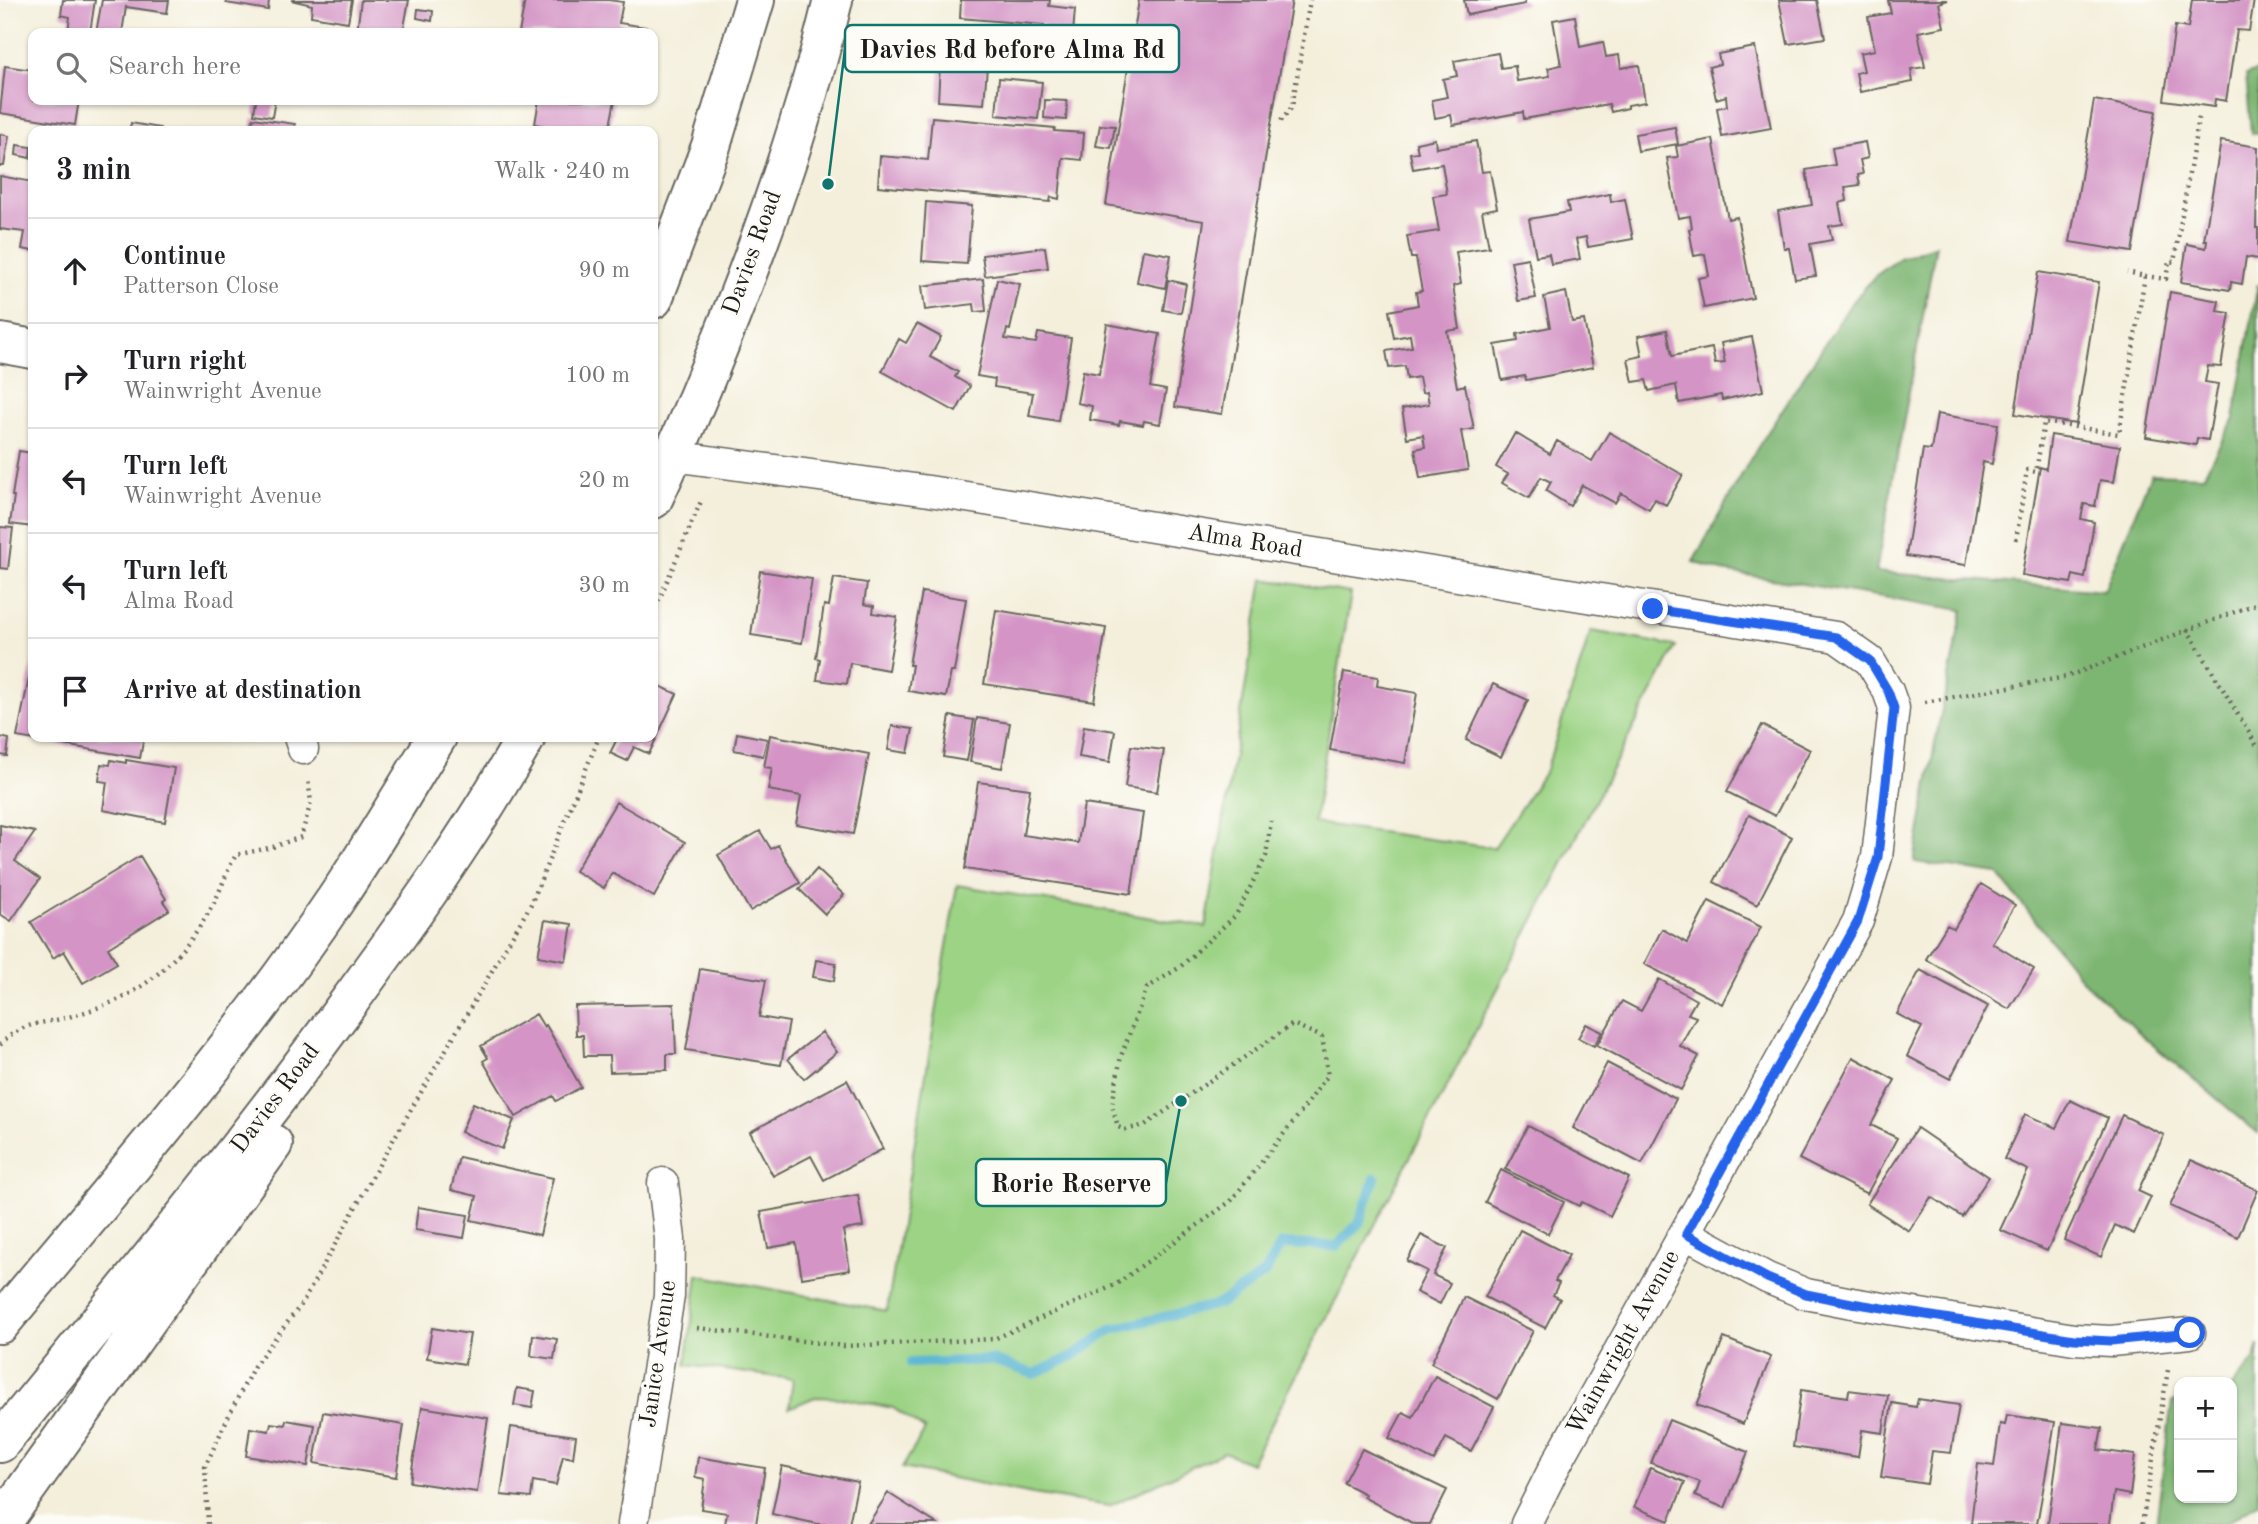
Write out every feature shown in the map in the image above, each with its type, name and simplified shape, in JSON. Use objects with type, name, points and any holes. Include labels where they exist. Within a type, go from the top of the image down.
[{"type":"main road","points":[[658,286],[710,146],[755,0]]},
{"type":"main road","name":"Davies Road","points":[[658,477],[663,455],[753,258],[816,72],[833,0]]},
{"type":"main road","points":[[0,343],[28,348]]},
{"type":"main road","points":[[0,1324],[119,1181],[251,1015],[335,902],[434,742]]},
{"type":"main road","name":"Davies Road","points":[[0,1443],[236,1151],[409,921],[471,828],[523,742]]},
{"type":"main road","points":[[1,1524],[320,1080],[409,921]]},
{"type":"street","name":"Alma Road","points":[[663,455],[929,491],[1836,637],[1870,661],[1888,691],[1894,708]]},
{"type":"street","name":"Wainwright Avenue","points":[[1526,1524],[1858,921],[1878,857],[1894,708]]},
{"type":"street","name":"Janice Avenue","points":[[633,1524],[665,1325],[671,1268],[663,1183]]},
{"type":"street","points":[[1686,1234],[1767,1278],[1806,1294],[2074,1339],[2111,1341],[2190,1333]]},
{"type":"path","points":[[1281,121],[1292,107],[1310,0]]},
{"type":"path","points":[[2127,272],[2166,279],[2169,261],[2174,262],[2199,115]]},
{"type":"path","points":[[2016,540],[2027,470],[2036,472],[2044,422],[2119,434],[2145,276]]},
{"type":"path","points":[[658,603],[702,499]]},
{"type":"path","points":[[1894,708],[2066,677],[2258,603]]},
{"type":"path","points":[[2187,629],[2258,748]]},
{"type":"path","points":[[208,1524],[205,1467],[229,1415],[254,1367],[303,1302],[385,1154],[531,904],[597,742]]},
{"type":"path","points":[[0,1045],[11,1033],[30,1025],[71,1017],[116,1001],[152,981],[189,941],[214,902],[226,871],[236,855],[273,847],[301,837],[311,802],[301,743]]},
{"type":"path","points":[[665,1325],[844,1346],[994,1339],[1115,1285],[1231,1201],[1328,1075],[1322,1037],[1293,1024],[1145,1125],[1125,1130],[1118,1127],[1112,1105],[1121,1056],[1147,988],[1180,967],[1236,915],[1266,856],[1271,821]]},
{"type":"path","points":[[2142,1524],[2167,1371],[2190,1333]]},
{"type":"green space","points":[[2258,70],[2258,134],[2251,133],[2246,75]]},
{"type":"green space","points":[[1936,245],[1876,572],[2104,591],[2151,474],[2203,476],[2234,419],[2258,284],[2258,1133],[2153,1045],[2086,984],[1998,874],[1914,862],[1963,610],[1722,571],[1693,562],[1751,458],[1850,305],[1874,277],[1900,258]]},
{"type":"green space","points":[[1263,579],[1351,593],[1314,823],[1494,848],[1546,770],[1591,631],[1676,646],[1251,1463],[1224,1452],[1109,1506],[1033,1494],[902,1468],[925,1430],[893,1408],[841,1398],[815,1397],[789,1408],[793,1379],[686,1365],[698,1275],[887,1311],[957,885],[1206,927]]},
{"type":"green space","points":[[2258,1345],[2258,1503],[2224,1524],[2156,1524],[2172,1401],[2174,1503],[2237,1503],[2237,1381],[2255,1358]]},
{"type":"building","points":[[63,0],[95,0],[91,28],[68,28],[70,17],[61,15]]},
{"type":"building","points":[[102,0],[169,0],[167,13],[126,7],[123,28],[97,28]]},
{"type":"building","points":[[226,0],[269,0],[268,10],[226,3]]},
{"type":"building","points":[[291,0],[352,0],[348,22],[311,16],[312,5]]},
{"type":"building","points":[[361,0],[409,0],[404,28],[358,28]]},
{"type":"building","points":[[525,0],[623,2],[619,23],[646,27],[646,28],[520,28]]},
{"type":"building","points":[[961,0],[1050,0],[1049,6],[1075,9],[1073,34],[1043,32],[1044,25],[960,18]]},
{"type":"building","points":[[1139,0],[1292,0],[1222,414],[1175,407],[1204,221],[1106,205]]},
{"type":"building","points":[[1464,0],[1524,0],[1525,4],[1467,15]]},
{"type":"building","points":[[1779,0],[1817,0],[1825,38],[1788,44]]},
{"type":"building","points":[[1888,0],[1948,0],[1939,3],[1944,27],[1918,32],[1925,67],[1911,69],[1913,82],[1860,92],[1856,73],[1864,71],[1860,53],[1875,50],[1868,17],[1891,13]]},
{"type":"building","points":[[2192,0],[2254,0],[2249,31],[2237,30],[2226,101],[2215,99],[2214,107],[2164,100],[2175,26],[2188,28]]},
{"type":"building","points":[[418,9],[433,11],[432,21],[417,18]]},
{"type":"building","points":[[1575,16],[1580,47],[1603,42],[1606,57],[1619,55],[1621,68],[1639,65],[1645,102],[1611,112],[1609,104],[1524,119],[1523,112],[1453,125],[1451,115],[1435,118],[1432,100],[1447,97],[1443,79],[1457,76],[1454,61],[1498,53],[1501,68],[1515,66],[1517,81],[1550,76],[1548,68],[1561,65],[1553,20]]},
{"type":"building","points":[[934,33],[990,36],[990,39],[1008,41],[1006,68],[987,67],[984,104],[938,101],[940,64],[932,64]]},
{"type":"building","points":[[1755,47],[1771,128],[1722,137],[1717,108],[1727,106],[1726,96],[1716,99],[1709,67],[1720,64],[1718,54]]},
{"type":"building","points":[[5,66],[28,69],[28,105],[78,105],[75,125],[0,113]]},
{"type":"building","points":[[999,78],[1042,82],[1038,119],[996,115]]},
{"type":"building","points":[[1045,100],[1067,101],[1066,120],[1044,118]]},
{"type":"building","points":[[2094,100],[2156,111],[2132,252],[2070,242]]},
{"type":"building","points":[[255,105],[274,105],[272,117],[254,114]]},
{"type":"building","points":[[538,105],[614,105],[610,126],[535,124]]},
{"type":"building","points":[[932,117],[1084,133],[1082,160],[1063,158],[1059,199],[1051,197],[1050,202],[878,186],[880,156],[928,160]]},
{"type":"building","points":[[253,118],[295,124],[295,126],[252,126]]},
{"type":"building","points":[[1100,125],[1115,126],[1111,148],[1096,146]]},
{"type":"building","points":[[1675,127],[1678,144],[1638,151],[1635,134]]},
{"type":"building","points":[[0,134],[9,136],[4,166],[0,166]]},
{"type":"building","points":[[1435,139],[1436,148],[1476,141],[1482,172],[1490,171],[1497,208],[1482,211],[1489,247],[1456,252],[1461,284],[1453,286],[1460,329],[1447,331],[1457,387],[1465,385],[1474,429],[1461,431],[1468,470],[1420,478],[1415,449],[1425,447],[1423,435],[1407,438],[1402,409],[1429,404],[1427,392],[1422,393],[1419,377],[1407,379],[1405,366],[1389,368],[1386,351],[1412,347],[1410,335],[1394,338],[1389,311],[1418,305],[1416,292],[1422,291],[1416,258],[1411,258],[1407,236],[1439,231],[1433,196],[1447,194],[1442,164],[1413,169],[1410,153],[1418,152],[1416,143]]},
{"type":"building","points":[[1713,139],[1728,219],[1737,217],[1753,298],[1704,308],[1698,278],[1709,276],[1705,254],[1694,256],[1689,229],[1692,228],[1690,216],[1678,218],[1667,158],[1678,157],[1676,146]]},
{"type":"building","points":[[2221,141],[2258,147],[2258,259],[2246,257],[2242,284],[2231,282],[2230,290],[2181,282],[2187,244],[2206,248],[2207,240],[2204,240]]},
{"type":"building","points":[[1865,142],[1868,158],[1860,160],[1863,174],[1858,175],[1860,185],[1845,187],[1847,201],[1839,203],[1843,224],[1829,226],[1832,240],[1810,244],[1816,276],[1795,279],[1789,248],[1784,248],[1778,211],[1812,205],[1806,170],[1835,165],[1832,148]]},
{"type":"building","points":[[17,145],[28,147],[28,158],[16,155]]},
{"type":"building","points":[[0,176],[28,181],[28,250],[22,249],[25,232],[0,229]]},
{"type":"building","points":[[1610,194],[1611,202],[1625,199],[1633,239],[1588,247],[1586,237],[1576,239],[1580,259],[1551,264],[1549,254],[1536,256],[1529,219],[1569,212],[1567,202]]},
{"type":"building","points":[[926,202],[972,206],[967,264],[922,261]]},
{"type":"building","points":[[1045,247],[1048,268],[985,276],[982,255]]},
{"type":"building","points":[[1143,250],[1171,255],[1165,288],[1137,282]]},
{"type":"building","points":[[1528,258],[1536,298],[1518,301],[1511,261]]},
{"type":"building","points":[[2038,272],[2099,282],[2076,424],[2015,414]]},
{"type":"building","points":[[983,279],[986,311],[975,312],[974,304],[925,310],[922,286]]},
{"type":"building","points":[[997,279],[1020,284],[1010,330],[1007,329],[1005,339],[1036,343],[1038,333],[1071,338],[1058,421],[1029,416],[1033,393],[994,387],[995,379],[977,376]]},
{"type":"building","points":[[1168,280],[1186,284],[1181,313],[1163,310]]},
{"type":"building","points":[[1566,292],[1572,322],[1584,320],[1593,367],[1526,380],[1525,376],[1502,380],[1495,345],[1518,341],[1517,334],[1550,327],[1544,297]]},
{"type":"building","points":[[2170,292],[2219,301],[2217,311],[2230,313],[2221,367],[2208,366],[2205,382],[2218,384],[2208,440],[2197,438],[2196,445],[2146,437]]},
{"type":"building","points":[[917,324],[941,337],[930,357],[958,372],[955,377],[970,386],[956,412],[882,371],[899,339],[906,343]]},
{"type":"building","points":[[1107,324],[1160,334],[1150,387],[1166,390],[1160,424],[1144,421],[1143,425],[1120,421],[1119,425],[1090,420],[1092,406],[1077,403],[1083,371],[1099,374]]},
{"type":"building","points":[[1667,330],[1672,356],[1712,348],[1715,364],[1725,363],[1721,343],[1752,337],[1763,391],[1722,400],[1721,395],[1679,403],[1676,385],[1649,391],[1646,380],[1633,382],[1628,359],[1642,356],[1638,336]]},
{"type":"building","points":[[1937,414],[1998,424],[1992,464],[1983,462],[1966,565],[1906,556],[1923,449],[1931,450]]},
{"type":"building","points":[[1609,432],[1683,475],[1666,505],[1655,499],[1649,509],[1621,493],[1615,503],[1582,485],[1570,506],[1546,491],[1551,482],[1541,477],[1529,498],[1502,483],[1508,474],[1496,467],[1515,433],[1550,454],[1557,441],[1592,461]]},
{"type":"building","points":[[2051,435],[2120,446],[2114,482],[2100,480],[2095,506],[2084,504],[2081,519],[2094,522],[2085,578],[2073,575],[2071,583],[2022,575],[2040,467],[2046,469]]},
{"type":"building","points":[[19,451],[28,452],[28,526],[10,524]]},
{"type":"building","points":[[0,527],[13,528],[8,569],[0,568]]},
{"type":"building","points":[[760,571],[812,579],[802,643],[751,635]]},
{"type":"building","points":[[834,578],[867,583],[864,604],[874,606],[873,613],[897,617],[888,670],[850,663],[847,684],[817,680],[820,659],[816,658],[824,605],[829,606]]},
{"type":"building","points":[[922,592],[966,599],[954,672],[951,672],[946,697],[908,691],[912,665],[909,665]]},
{"type":"building","points":[[996,610],[1106,628],[1094,701],[984,684]]},
{"type":"building","points":[[1344,672],[1378,677],[1377,686],[1417,693],[1405,763],[1330,750]]},
{"type":"building","points":[[28,683],[28,739],[17,737]]},
{"type":"building","points":[[1493,684],[1528,700],[1501,757],[1466,740]]},
{"type":"building","points":[[658,685],[677,694],[658,735]]},
{"type":"building","points":[[950,716],[974,720],[967,761],[943,757]]},
{"type":"building","points":[[977,718],[1010,723],[1002,768],[970,762]]},
{"type":"building","points":[[1762,725],[1810,750],[1775,816],[1727,792]]},
{"type":"building","points":[[892,726],[913,729],[908,753],[888,750]]},
{"type":"building","points":[[1084,726],[1115,731],[1110,762],[1079,757]]},
{"type":"building","points":[[737,733],[767,739],[763,756],[734,750]]},
{"type":"building","points":[[770,735],[869,754],[853,834],[796,824],[801,796],[768,790],[772,768],[764,767]]},
{"type":"building","points":[[0,737],[9,739],[7,756],[0,755]]},
{"type":"building","points":[[46,742],[143,742],[140,758]]},
{"type":"building","points":[[616,742],[655,742],[649,754],[634,747],[627,761],[610,753]]},
{"type":"building","points":[[1131,746],[1164,750],[1157,792],[1125,787]]},
{"type":"building","points":[[111,760],[174,768],[165,822],[103,810],[107,782],[99,781],[101,764],[110,765]]},
{"type":"building","points":[[978,782],[1030,789],[1023,835],[1078,843],[1084,804],[1143,813],[1131,894],[965,869]]},
{"type":"building","points":[[616,802],[685,842],[654,897],[612,873],[604,888],[575,871]]},
{"type":"building","points":[[1749,815],[1792,837],[1757,905],[1714,882]]},
{"type":"building","points":[[0,825],[35,832],[15,861],[40,879],[11,921],[0,914]]},
{"type":"building","points":[[760,831],[771,849],[778,845],[800,883],[750,911],[718,855]]},
{"type":"building","points":[[140,856],[166,899],[163,901],[169,910],[108,948],[117,963],[83,983],[64,951],[53,958],[31,922]]},
{"type":"building","points":[[817,869],[844,895],[825,914],[799,889]]},
{"type":"building","points":[[1981,884],[2015,905],[1992,943],[2034,969],[2009,1009],[1926,959],[1947,925],[1954,929]]},
{"type":"building","points":[[1709,901],[1761,927],[1722,1004],[1644,964],[1662,929],[1687,943]]},
{"type":"building","points":[[545,920],[572,924],[566,961],[538,956]]},
{"type":"building","points":[[816,960],[836,963],[834,981],[813,977]]},
{"type":"building","points":[[700,969],[766,980],[759,1017],[789,1022],[781,1065],[686,1050]]},
{"type":"building","points":[[1920,970],[1988,1006],[1950,1079],[1907,1056],[1922,1027],[1897,1014]]},
{"type":"building","points":[[1659,979],[1696,1000],[1688,1014],[1696,1017],[1680,1046],[1699,1056],[1681,1090],[1597,1045],[1622,1001],[1641,1011]]},
{"type":"building","points":[[674,1004],[676,1054],[667,1054],[667,1070],[610,1072],[609,1056],[584,1056],[583,1035],[576,1035],[575,1006]]},
{"type":"building","points":[[536,1014],[544,1027],[546,1025],[581,1087],[556,1101],[553,1096],[516,1117],[483,1061],[488,1058],[481,1046]]},
{"type":"building","points":[[1586,1024],[1602,1032],[1594,1046],[1578,1038]]},
{"type":"building","points":[[822,1032],[837,1052],[804,1079],[788,1059]]},
{"type":"building","points":[[1853,1057],[1895,1080],[1871,1125],[1897,1138],[1867,1194],[1799,1159]]},
{"type":"building","points":[[1607,1063],[1676,1099],[1642,1164],[1573,1128]]},
{"type":"building","points":[[847,1080],[883,1149],[824,1180],[811,1156],[773,1176],[750,1132]]},
{"type":"building","points":[[2070,1100],[2108,1118],[2047,1251],[2000,1230],[2028,1170],[2004,1159],[2025,1114],[2056,1128]]},
{"type":"building","points":[[473,1103],[514,1120],[502,1149],[461,1132]]},
{"type":"building","points":[[2122,1115],[2164,1135],[2138,1191],[2151,1197],[2134,1234],[2115,1225],[2101,1257],[2064,1240]]},
{"type":"building","points":[[1528,1126],[1629,1178],[1610,1216],[1582,1202],[1579,1206],[1505,1169]]},
{"type":"building","points":[[1917,1128],[1989,1177],[1962,1217],[1931,1197],[1909,1231],[1867,1204]]},
{"type":"building","points":[[459,1157],[553,1178],[540,1235],[471,1220],[477,1196],[451,1190]]},
{"type":"building","points":[[2191,1160],[2258,1190],[2238,1237],[2170,1206]]},
{"type":"building","points":[[1501,1170],[1564,1202],[1548,1234],[1485,1202]]},
{"type":"building","points":[[858,1195],[863,1227],[843,1230],[850,1270],[802,1278],[796,1243],[768,1248],[761,1212]]},
{"type":"building","points":[[418,1207],[468,1215],[464,1238],[415,1230]]},
{"type":"building","points":[[1520,1230],[1569,1255],[1555,1281],[1559,1283],[1553,1295],[1560,1299],[1545,1328],[1485,1297]]},
{"type":"building","points":[[1421,1235],[1447,1248],[1433,1275],[1450,1283],[1440,1304],[1416,1292],[1427,1271],[1407,1261]]},
{"type":"building","points":[[1464,1297],[1533,1331],[1498,1399],[1431,1363]]},
{"type":"building","points":[[432,1328],[470,1334],[465,1364],[427,1358]]},
{"type":"building","points":[[533,1335],[557,1339],[554,1359],[531,1356]]},
{"type":"building","points":[[1724,1338],[1771,1357],[1743,1424],[1697,1405]]},
{"type":"building","points":[[1435,1376],[1494,1407],[1471,1451],[1446,1438],[1434,1461],[1389,1438],[1403,1412],[1413,1417]]},
{"type":"building","points":[[517,1388],[535,1391],[532,1408],[514,1405]]},
{"type":"building","points":[[1801,1390],[1848,1397],[1849,1390],[1888,1395],[1883,1433],[1862,1430],[1858,1457],[1793,1447]]},
{"type":"building","points":[[1918,1399],[1959,1405],[1951,1453],[1932,1451],[1927,1484],[1881,1477],[1892,1403],[1916,1407]]},
{"type":"building","points":[[422,1407],[488,1418],[477,1492],[410,1482]]},
{"type":"building","points":[[323,1412],[404,1425],[396,1477],[314,1463]]},
{"type":"building","points":[[2007,1415],[2055,1422],[2037,1524],[1971,1524],[1978,1464],[1994,1466],[2000,1424],[2005,1425]]},
{"type":"building","points":[[286,1420],[315,1425],[308,1466],[246,1456],[250,1428],[269,1431],[271,1423],[285,1425]]},
{"type":"building","points":[[1669,1420],[1748,1452],[1725,1508],[1695,1496],[1700,1482],[1651,1463]]},
{"type":"building","points":[[2062,1423],[2102,1428],[2098,1450],[2135,1455],[2130,1495],[2114,1492],[2110,1524],[2048,1524]]},
{"type":"building","points":[[511,1427],[576,1436],[573,1458],[563,1456],[556,1485],[533,1481],[531,1498],[501,1495]]},
{"type":"building","points":[[1362,1449],[1447,1490],[1430,1524],[1414,1524],[1363,1497],[1365,1494],[1344,1483]]},
{"type":"building","points":[[698,1457],[765,1468],[756,1524],[725,1524],[727,1513],[701,1509],[705,1479],[695,1477]]},
{"type":"building","points":[[782,1466],[858,1482],[849,1524],[818,1524],[772,1514]]},
{"type":"building","points":[[1650,1468],[1685,1482],[1669,1521],[1634,1507]]},
{"type":"building","points":[[888,1493],[937,1524],[868,1524]]},
{"type":"waterway","points":[[911,1363],[992,1360],[1034,1374],[1073,1356],[1112,1329],[1219,1304],[1265,1273],[1281,1244],[1337,1246],[1359,1223],[1375,1178]]},
{"type":"place","name":"Davies Rd before Alma Rd","points":[[828,184]]},
{"type":"place","name":"Rorie Reserve","points":[[1181,1101]]},
{"type":"route","points":[[1653,609],[1836,637],[1870,661],[1888,691],[1894,708],[1878,857],[1858,921],[1686,1234],[1767,1278],[1806,1294],[2074,1339],[2111,1341],[2190,1333]]}]
